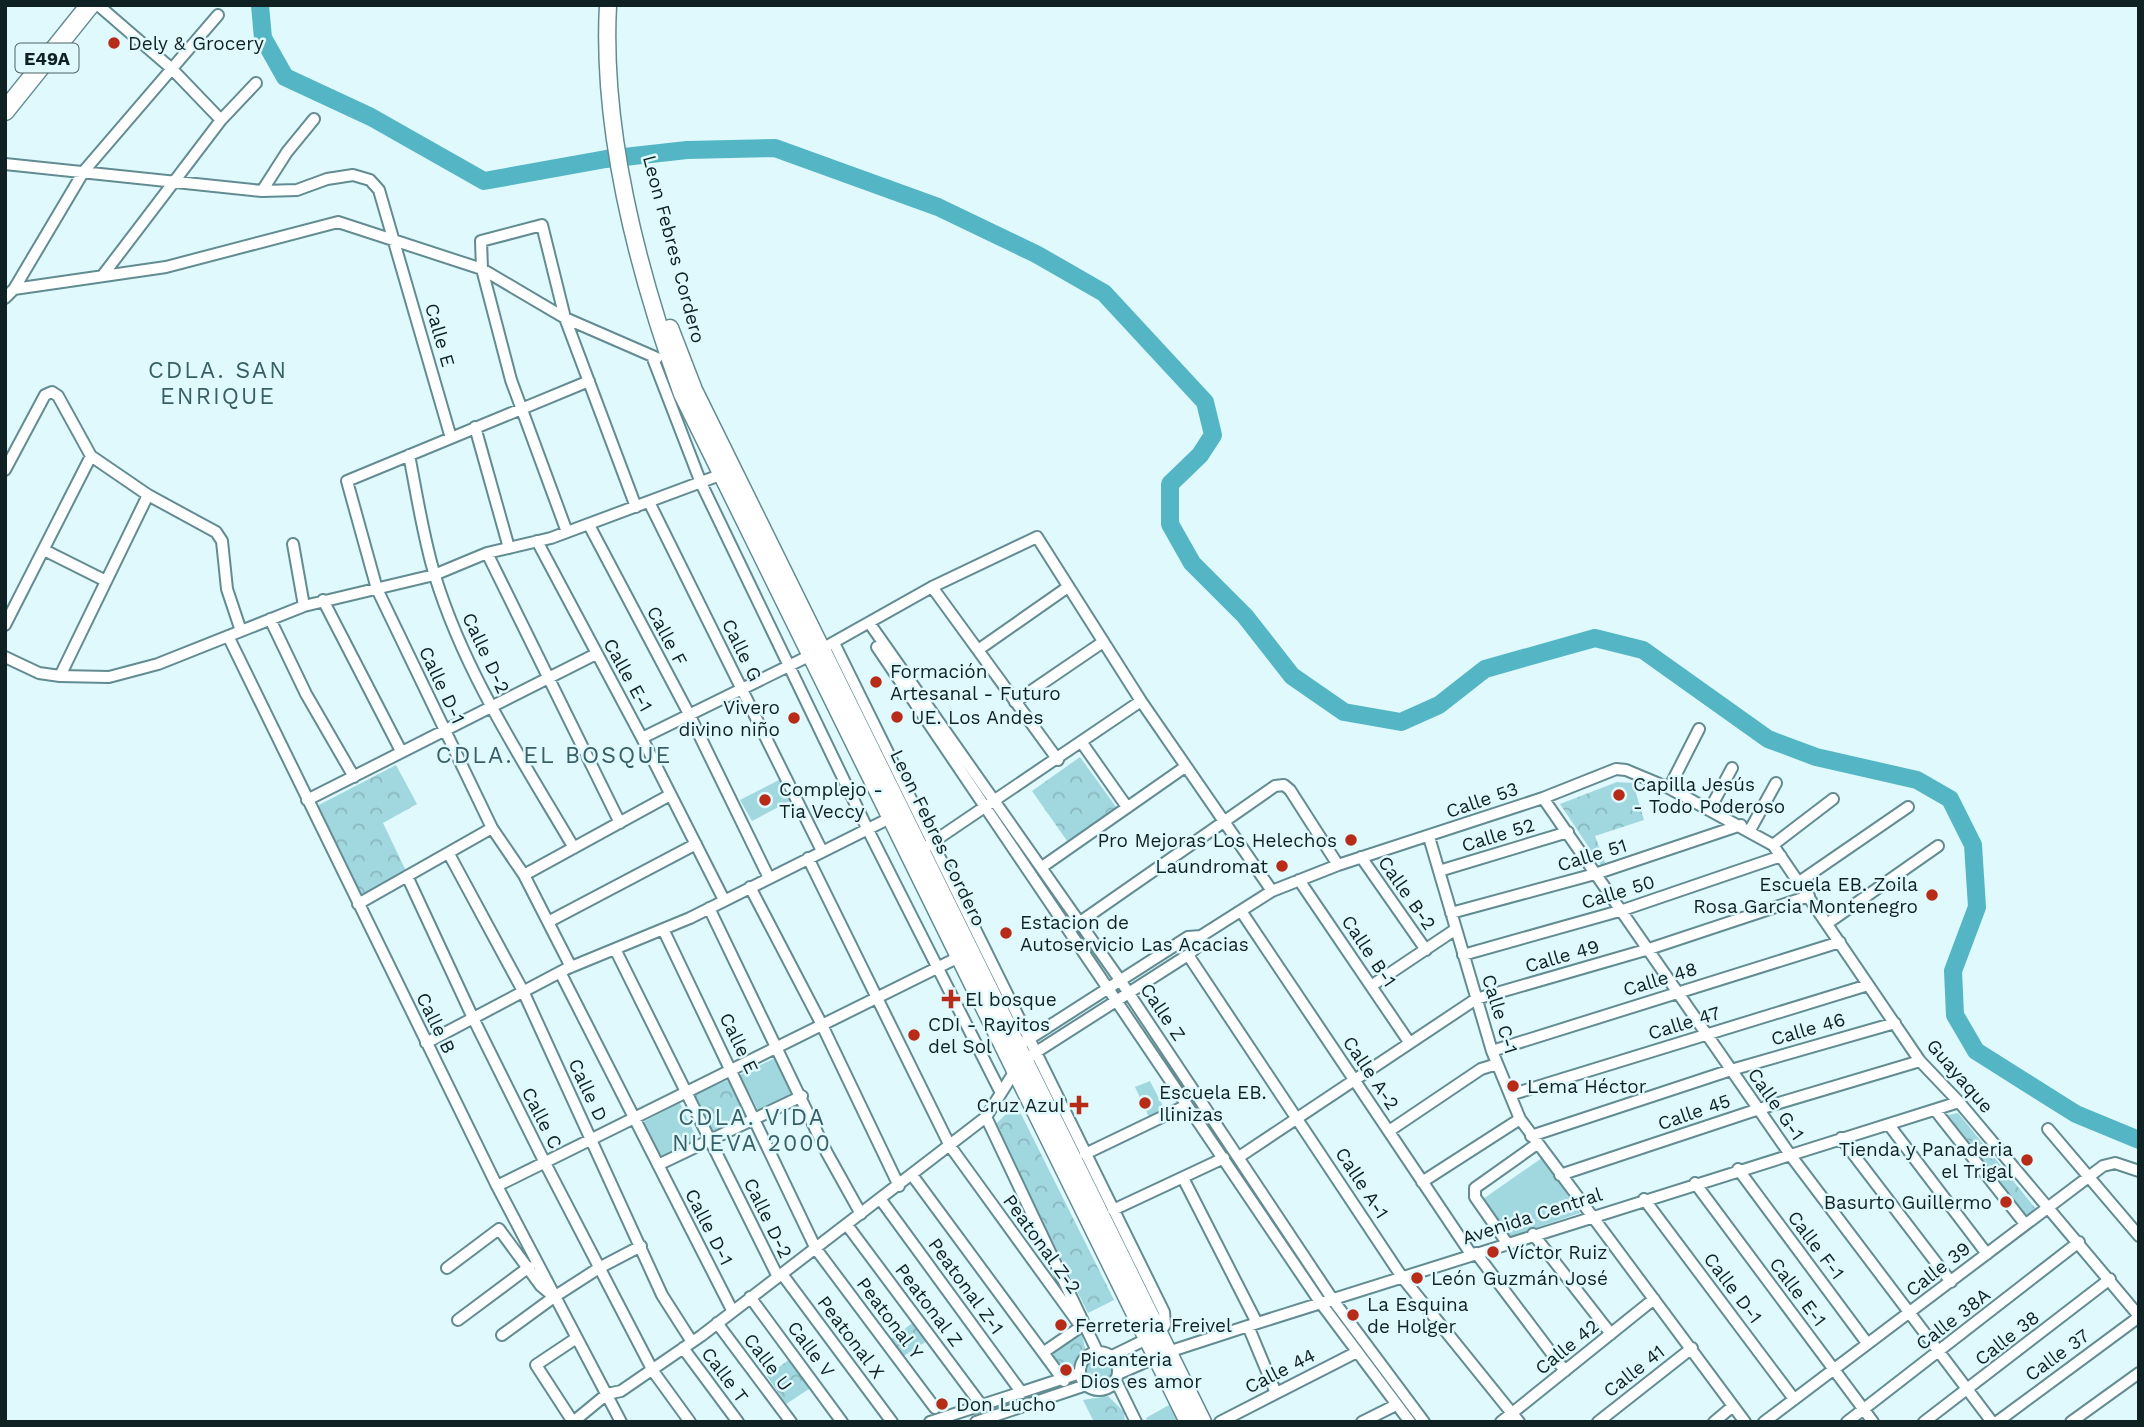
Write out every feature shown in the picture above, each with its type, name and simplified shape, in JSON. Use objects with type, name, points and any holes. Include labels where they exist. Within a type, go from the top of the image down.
[{"type":"main road","name":"E49A","points":[[5,111],[90,5]]},
{"type":"street","points":[[98,5],[172,69],[221,120]]},
{"type":"street","name":"Leon Febres Cordero","points":[[608,5],[609,60],[619,141],[661,337],[677,363],[822,649],[1021,1053],[1162,1355],[1188,1422]]},
{"type":"street","points":[[5,298],[14,289],[84,171],[218,15]]},
{"type":"street","points":[[103,275],[221,120],[256,83]]},
{"type":"street","points":[[262,191],[287,152],[314,118]]},
{"type":"street","name":"Calle E","points":[[5,164],[84,171],[172,184],[262,191],[298,191],[342,176],[364,178],[379,190],[451,438]]},
{"type":"street","points":[[14,289],[166,267],[338,222],[482,269],[565,318],[652,356],[677,363]]},
{"type":"street","points":[[567,532],[521,407],[482,269],[481,241],[542,225],[565,318],[636,507]]},
{"type":"street","points":[[652,356],[701,483],[867,828],[1002,1093]]},
{"type":"street","name":"Leon Febres Cordero","points":[[677,363],[720,475],[822,649],[902,811]]},
{"type":"street","points":[[409,456],[589,380]]},
{"type":"street","points":[[5,470],[45,395],[52,392],[58,396],[91,456],[148,495],[216,532],[222,541],[227,589],[241,631]]},
{"type":"street","points":[[475,427],[509,548]]},
{"type":"street","points":[[5,625],[91,456]]},
{"type":"street","name":"Calle D-1","points":[[409,456],[347,481],[377,589],[492,828],[524,874],[571,967]]},
{"type":"street","name":"Calle D-2","points":[[409,456],[434,575],[457,636],[491,706],[574,848]]},
{"type":"street","points":[[5,657],[39,673],[109,677],[158,664],[304,606],[434,575],[488,553],[589,525],[720,475]]},
{"type":"street","points":[[60,676],[148,495]]},
{"type":"street","name":"Calle G","points":[[649,502],[822,851]]},
{"type":"street","name":"Calle F","points":[[589,525],[689,714],[769,878]]},
{"type":"street","points":[[642,738],[822,649],[932,587],[1037,537],[1141,701],[1272,891]]},
{"type":"street","name":"Calle E-1","points":[[537,541],[642,738],[724,900]]},
{"type":"street","points":[[293,544],[304,606]]},
{"type":"street","points":[[44,550],[106,581]]},
{"type":"street","points":[[488,553],[620,823]]},
{"type":"street","points":[[932,587],[1058,760]]},
{"type":"street","points":[[978,650],[1068,587]]},
{"type":"street","points":[[323,600],[401,751]]},
{"type":"street","points":[[270,619],[306,694],[354,777]]},
{"type":"street","name":"Calle Z","points":[[867,625],[991,805],[1109,988],[1320,1302],[1410,1422]]},
{"type":"street","name":"Calle B","points":[[228,636],[497,1186],[575,1339],[621,1422]]},
{"type":"street","points":[[1015,702],[1103,642]]},
{"type":"street","points":[[426,1043],[560,972],[709,908],[902,811],[903,783],[822,649]]},
{"type":"street","points":[[307,800],[596,654]]},
{"type":"street","points":[[920,849],[991,805],[1141,701]]},
{"type":"street","points":[[1669,788],[1699,729]]},
{"type":"street","points":[[1082,743],[1128,807]]},
{"type":"street","points":[[1042,867],[1185,766]]},
{"type":"street","points":[[1710,809],[1732,768]]},
{"type":"street","name":"Calle 53","points":[[1021,1053],[1120,980],[1188,937],[1201,936],[1272,891],[1361,857],[1542,798],[1615,769],[1626,770],[1669,788],[1773,845]]},
{"type":"street","points":[[886,779],[903,783]]},
{"type":"street","points":[[1745,828],[1776,783]]},
{"type":"street","points":[[1080,922],[1225,824],[1275,786],[1284,785],[1338,865]]},
{"type":"street","points":[[524,874],[670,796]]},
{"type":"street","name":"Calle G-1","points":[[1542,798],[1623,910],[1791,1156],[1995,1422]]},
{"type":"street","points":[[1773,845],[1833,799]]},
{"type":"street","name":"Calle Z","points":[[991,805],[1042,867],[1333,1300],[1424,1422]]},
{"type":"street","points":[[1799,882],[1908,807]]},
{"type":"street","points":[[358,904],[492,828]]},
{"type":"street","name":"Calle 51","points":[[1451,914],[1745,828]]},
{"type":"street","name":"Calle 52","points":[[1439,871],[1567,832]]},
{"type":"street","name":"Calle C-1","points":[[1429,837],[1492,1051],[1520,1119],[1745,1422]]},
{"type":"street","points":[[548,922],[696,845]]},
{"type":"street","name":"Guayaque","points":[[1773,845],[1920,1061],[1959,1102],[2079,1242],[2139,1317]]},
{"type":"street","points":[[1828,923],[1938,846]]},
{"type":"street","name":"Calle D","points":[[449,854],[523,991],[662,1295],[688,1345]]},
{"type":"street","name":"Calle 50","points":[[1463,955],[1623,910],[1781,856]]},
{"type":"street","name":"Calle B-2","points":[[1361,857],[1426,950]]},
{"type":"street","points":[[808,858],[950,1146]]},
{"type":"street","name":"Calle C","points":[[407,876],[472,1018],[599,1268],[653,1371],[690,1422]]},
{"type":"street","name":"Calle B-1","points":[[1300,880],[1409,1042]]},
{"type":"street","points":[[750,887],[821,1023],[899,1186]]},
{"type":"street","name":"Calle 49","points":[[1239,1157],[1476,999],[1649,949],[1809,896]]},
{"type":"street","points":[[709,908],[802,1096],[827,1153],[861,1214]]},
{"type":"street","name":"Calle A-2","points":[[1241,911],[1422,1182],[1473,1253],[1565,1371]]},
{"type":"street","name":"Calle E","points":[[663,929],[733,1069],[816,1249]]},
{"type":"street","points":[[1371,986],[1456,929]]},
{"type":"street","name":"Calle 53","points":[[1021,1053],[1129,993],[1188,955],[1196,948],[1201,936]]},
{"type":"street","name":"Calle 48","points":[[1492,1051],[1840,942]]},
{"type":"street","name":"Calle D-2","points":[[615,949],[780,1275]]},
{"type":"street","points":[[497,1186],[821,1023],[971,952]]},
{"type":"street","name":"Leon Febres Cordero","points":[[971,952],[1001,997],[1021,1053],[1079,1149],[1118,1235],[1153,1336]]},
{"type":"street","name":"Calle A-1","points":[[1188,955],[1402,1277],[1516,1418]]},
{"type":"street","name":"Calle D-1","points":[[560,972],[732,1310]]},
{"type":"street","name":"Calle 47","points":[[1510,1095],[1868,985]]},
{"type":"street","name":"Calle 46","points":[[1507,1243],[1475,1197],[1475,1188],[1534,1140],[1731,1070],[1895,1023]]},
{"type":"street","points":[[575,1339],[537,1362],[536,1368],[573,1422],[607,1394],[621,1391],[653,1371],[881,1200],[986,1117],[1002,1093],[1021,1053]]},
{"type":"street","name":"Calle 45","points":[[1560,1175],[1759,1109],[1920,1061]]},
{"type":"street","points":[[1389,1132],[1481,1069],[1497,1064]]},
{"type":"street","points":[[659,1165],[802,1096]]},
{"type":"street","name":"Avenida Central","points":[[1117,1377],[1162,1355],[1320,1302],[1695,1182],[1791,1156],[1959,1102]]},
{"type":"street","points":[[1079,1149],[1187,1105]]},
{"type":"street","points":[[1935,1110],[2025,1224]]},
{"type":"street","points":[[986,1117],[1097,1351],[1112,1356],[1153,1336]]},
{"type":"street","points":[[1422,1182],[1520,1119]]},
{"type":"street","points":[[1889,1125],[1987,1254]]},
{"type":"street","points":[[2048,1129],[2139,1236]]},
{"type":"street","points":[[1841,1139],[1951,1282]]},
{"type":"street","name":"Peatonal Z-2","points":[[950,1146],[1080,1326],[1044,1352]]},
{"type":"street","points":[[1113,1210],[1224,1158]]},
{"type":"street","name":"Calle 39","points":[[1764,1422],[2089,1176],[2109,1164],[2139,1171]]},
{"type":"street","name":"Calle F-1","points":[[1738,1169],[1867,1343]]},
{"type":"street","points":[[912,1175],[1064,1381]]},
{"type":"street","points":[[1183,1178],[1253,1324],[1276,1393]]},
{"type":"street","name":"Calle E-1","points":[[1695,1182],[1873,1422]]},
{"type":"street","points":[[1099,1196],[1113,1210],[1118,1235]]},
{"type":"street","name":"Calle D-1","points":[[1644,1199],[1794,1399]]},
{"type":"street","name":"Peatonal Z-1","points":[[881,1200],[1023,1393]]},
{"type":"street","name":"Peatonal Z","points":[[847,1225],[982,1406]]},
{"type":"street","points":[[447,1268],[499,1229],[554,1297]]},
{"type":"street","points":[[1533,1234],[1611,1334]]},
{"type":"street","name":"Calle 38A","points":[[1847,1422],[2079,1242]]},
{"type":"street","points":[[502,1335],[599,1268],[641,1246]]},
{"type":"street","name":"Peatonal Y","points":[[816,1249],[935,1408]]},
{"type":"street","points":[[458,1320],[528,1267]]},
{"type":"street","name":"Peatonal X","points":[[780,1275],[892,1422]]},
{"type":"street","name":"Calle 38","points":[[1924,1422],[2110,1279]]},
{"type":"street","name":"Calle V","points":[[750,1297],[842,1422]]},
{"type":"street","name":"Calle 42","points":[[1501,1422],[1516,1418],[1565,1371],[1654,1300]]},
{"type":"street","name":"Calle 37","points":[[1995,1422],[2139,1317]]},
{"type":"street","name":"Calle U","points":[[717,1323],[791,1422]]},
{"type":"street","name":"Calle T","points":[[688,1345],[738,1422]]},
{"type":"street","name":"Calle 41","points":[[1598,1422],[1692,1348]]},
{"type":"street","points":[[1086,1385],[1080,1373],[1083,1360],[1097,1351]]},
{"type":"street","name":"Calle 44","points":[[1220,1422],[1357,1352]]},
{"type":"street","name":"Leon Febres Cordero","points":[[1162,1355],[1203,1422]]},
{"type":"street","points":[[1112,1356],[1117,1377],[1136,1422]]},
{"type":"street","points":[[930,1422],[1064,1381],[1080,1373]]},
{"type":"street","points":[[2071,1422],[2139,1373]]},
{"type":"street","points":[[976,1422],[1086,1385],[1099,1390],[1106,1389],[1117,1377]]},
{"type":"street","points":[[1362,1422],[1396,1405]]},
{"type":"street","points":[[1714,1422],[1733,1406]]},
{"type":"green space","points":[[1080,757],[1119,811],[1070,845],[1032,791]]},
{"type":"green space","points":[[396,765],[417,804],[383,823],[406,871],[358,898],[313,808]]},
{"type":"green space","name":"Complejo - Tia Veccy","points":[[779,780],[790,801],[752,821],[740,800]]},
{"type":"green space","points":[[1617,782],[1633,783],[1644,820],[1595,836],[1606,865],[1602,867],[1560,804]]},
{"type":"green space","points":[[775,1058],[793,1098],[760,1114],[740,1075]]},
{"type":"green space","points":[[730,1079],[750,1120],[713,1136],[692,1096]]},
{"type":"green space","points":[[1150,1081],[1165,1110],[1149,1117],[1135,1087]]},
{"type":"green space","points":[[680,1103],[699,1143],[660,1162],[641,1123]]},
{"type":"green space","points":[[1016,1104],[1114,1300],[1088,1313],[995,1125]]},
{"type":"green space","points":[[1958,1113],[2036,1209],[2024,1219],[1944,1116]]},
{"type":"green space","points":[[1542,1158],[1580,1213],[1506,1238],[1483,1199]]},
{"type":"green space","points":[[915,1321],[930,1339],[902,1357],[891,1339]]},
{"type":"green space","points":[[1081,1329],[1086,1353],[1077,1369],[1064,1377],[1048,1353]]},
{"type":"green space","points":[[1099,1354],[1111,1359],[1116,1371],[1111,1383],[1099,1388],[1087,1383],[1082,1371],[1087,1359]]},
{"type":"green space","points":[[791,1358],[812,1387],[786,1404],[767,1376]]},
{"type":"green space","points":[[1108,1396],[1124,1412],[1125,1422],[1094,1422],[1083,1400]]},
{"type":"green space","points":[[1169,1405],[1178,1422],[1148,1422],[1146,1418]]},
{"type":"waterway","points":[[260,5],[263,38],[285,77],[371,117],[484,181],[606,159],[687,150],[775,148],[938,207],[1036,254],[1104,293],[1205,402],[1213,435],[1200,455],[1170,484],[1170,524],[1192,563],[1245,616],[1292,676],[1344,712],[1401,722],[1439,705],[1485,669],[1595,638],[1643,650],[1768,739],[1816,757],[1917,780],[1950,799],[1973,845],[1977,907],[1953,971],[1955,1015],[1976,1051],[2076,1114],[2139,1140]]},
{"type":"place","name":"Dely & Grocery","points":[[114,43]]},
{"type":"place","name":"Formación Artesanal - Futuro","points":[[876,682]]},
{"type":"place","name":"UE. Los Andes","points":[[897,717]]},
{"type":"place","name":"Vivero divino niño","points":[[794,718]]},
{"type":"place","name":"Capilla Jesús - Todo Poderoso","points":[[1619,795]]},
{"type":"place","name":"Complejo - Tia Veccy","points":[[765,800]]},
{"type":"place","name":"Pro Mejoras Los Helechos","points":[[1351,840]]},
{"type":"place","name":"Laundromat","points":[[1282,866]]},
{"type":"place","name":"Escuela EB. Zoila Rosa Garcia Montenegro","points":[[1932,895]]},
{"type":"place","name":"Estacion de Autoservicio Las Acacias","points":[[1006,933]]},
{"type":"place","name":"El bosque","points":[[951,999]]},
{"type":"place","name":"CDI - Rayitos del Sol","points":[[914,1035]]},
{"type":"place","name":"Lema Héctor","points":[[1513,1086]]},
{"type":"place","name":"Escuela EB. Ilinizas","points":[[1145,1103]]},
{"type":"place","name":"Cruz Azul","points":[[1079,1105]]},
{"type":"place","name":"Tienda y Panaderia el Trigal","points":[[2027,1160]]},
{"type":"place","name":"Basurto Guillermo","points":[[2006,1202]]},
{"type":"place","name":"Víctor Ruiz","points":[[1493,1252]]},
{"type":"place","name":"León Guzmán José","points":[[1417,1278]]},
{"type":"place","name":"La Esquina de Holger","points":[[1353,1315]]},
{"type":"place","name":"Ferreteria Freivel","points":[[1061,1325]]},
{"type":"place","name":"Picanteria Dios es amor","points":[[1066,1370]]},
{"type":"place","name":"Don Lucho","points":[[942,1404]]},
{"type":"district","name":"CDLA. SAN ENRIQUE","points":[[218,383]]},
{"type":"district","name":"CDLA. EL BOSQUE","points":[[554,755]]},
{"type":"district","name":"CDLA. VIDA NUEVA 2000","points":[[752,1130]]}]
